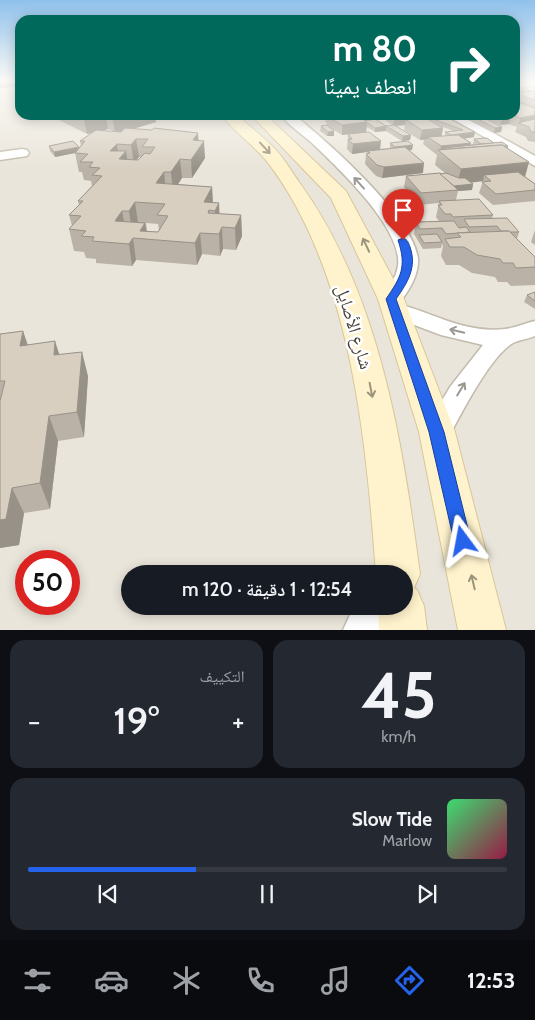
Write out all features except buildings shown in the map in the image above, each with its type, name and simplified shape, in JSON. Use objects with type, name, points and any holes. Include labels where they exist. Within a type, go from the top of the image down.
[{"type":"main road","name":"شارع الأصايل","points":[[235,120],[252,134],[285,172],[324,239],[344,291],[368,373],[378,421],[394,565]]},
{"type":"main road","points":[[263,120],[339,195],[393,304],[437,432],[482,630]]},
{"type":"main road","points":[[402,615],[403,630]]},
{"type":"street","points":[[293,120],[323,145],[350,174],[403,240],[408,268],[393,304],[464,333],[505,338]]},
{"type":"street","points":[[462,120],[528,153],[535,162]]},
{"type":"street","points":[[0,156],[22,153]]},
{"type":"street","points":[[437,432],[463,384],[487,355],[505,338],[535,328]]},
{"type":"street","points":[[363,630],[370,615]]},
{"type":"shaded area","points":[[0,110],[15,110],[15,120],[520,120],[520,110],[535,110],[535,630],[0,630]]},
{"type":"route","points":[[403,240],[408,268],[403,282],[391,299],[413,357],[437,432],[463,541]]}]
